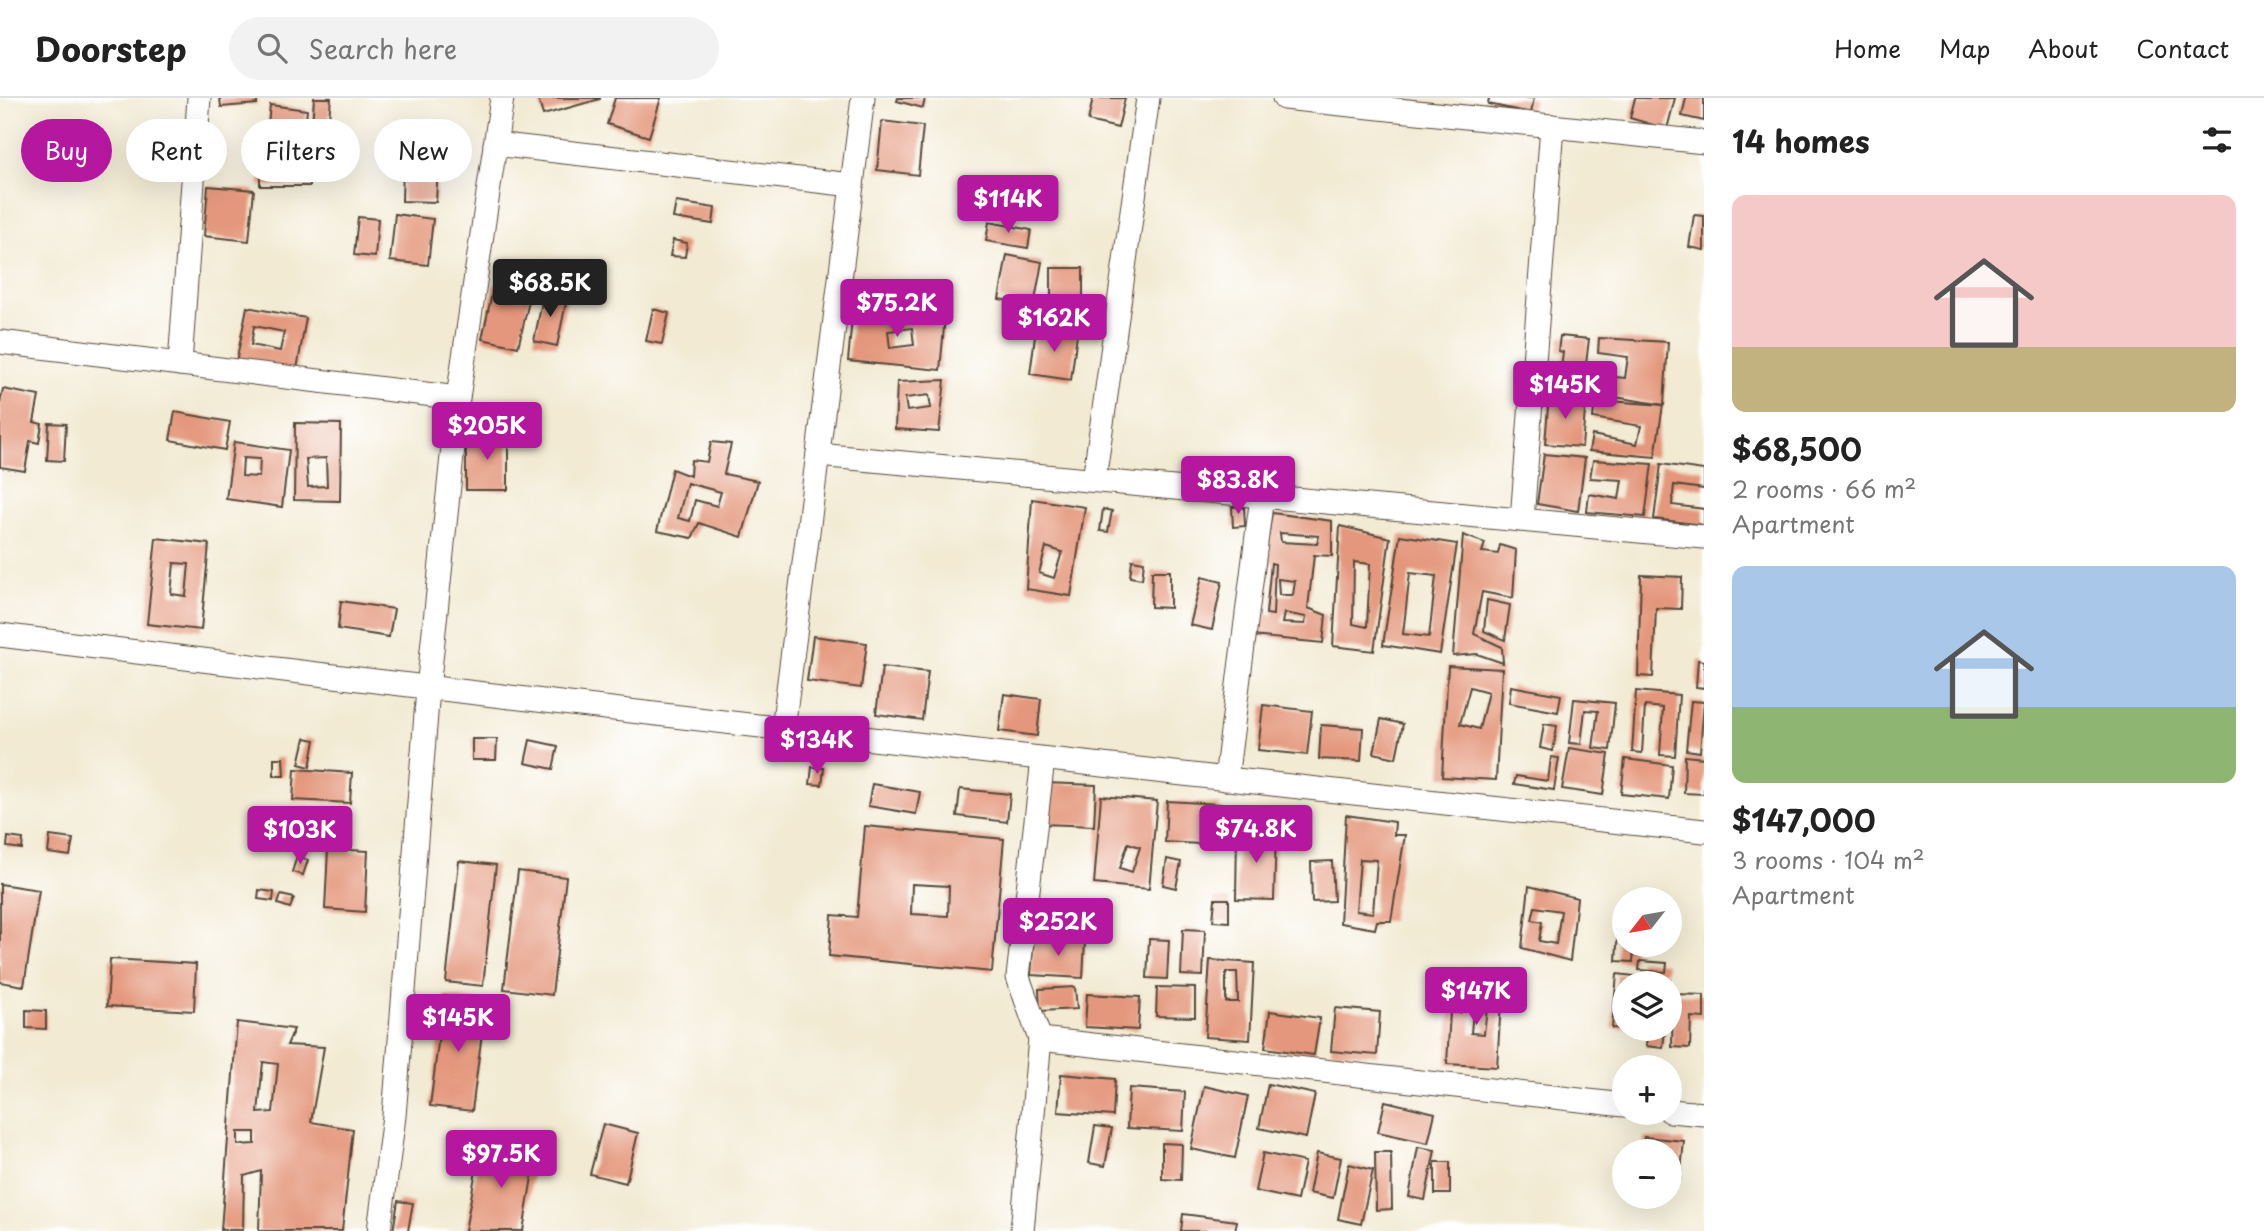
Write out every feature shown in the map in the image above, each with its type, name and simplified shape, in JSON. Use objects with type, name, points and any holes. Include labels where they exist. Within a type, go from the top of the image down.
[{"type":"street","points":[[180,364],[199,98]]},
{"type":"street","points":[[379,1231],[394,1116],[428,689],[458,398],[502,98]]},
{"type":"street","points":[[783,729],[863,98]]},
{"type":"street","points":[[1094,480],[1148,98]]},
{"type":"street","points":[[1284,98],[1704,142]]},
{"type":"street","points":[[1522,520],[1552,126]]},
{"type":"street","points":[[495,144],[852,185]]},
{"type":"street","points":[[0,342],[458,398]]},
{"type":"street","points":[[818,455],[1704,537]]},
{"type":"street","points":[[1226,779],[1262,496]]},
{"type":"street","points":[[0,635],[428,689],[1704,831]]},
{"type":"street","points":[[1022,1231],[1041,1039],[1018,977],[1044,759]]},
{"type":"street","points":[[1041,1039],[1612,1104]]},
{"type":"street","points":[[1682,1112],[1704,1114]]},
{"type":"building","points":[[220,98],[257,98],[257,104],[221,107]]},
{"type":"building","points":[[314,98],[331,98],[329,119],[312,119]]},
{"type":"building","points":[[538,98],[600,98],[600,99],[543,115]]},
{"type":"building","points":[[615,98],[661,98],[649,137],[607,124]]},
{"type":"building","points":[[898,98],[925,98],[923,108],[897,101]]},
{"type":"building","points":[[1093,98],[1125,98],[1118,128],[1088,121]]},
{"type":"building","points":[[1489,98],[1534,98],[1531,113],[1488,104]]},
{"type":"building","points":[[1635,98],[1675,98],[1667,129],[1630,118]]},
{"type":"building","points":[[1686,98],[1704,98],[1704,121],[1682,116]]},
{"type":"building","points":[[270,105],[307,110],[306,119],[269,119]]},
{"type":"building","points":[[882,121],[923,126],[918,175],[877,170]]},
{"type":"building","points":[[260,182],[310,182],[310,186],[260,186]]},
{"type":"building","points":[[402,182],[437,182],[436,202],[402,201]]},
{"type":"building","points":[[208,186],[254,190],[249,241],[204,236]]},
{"type":"building","points":[[676,202],[715,208],[713,224],[673,218]]},
{"type":"building","points":[[395,214],[433,219],[428,265],[390,261]]},
{"type":"building","points":[[1694,215],[1704,216],[1704,250],[1689,247]]},
{"type":"building","points":[[358,217],[378,219],[375,257],[354,255]]},
{"type":"building","points":[[989,222],[1031,230],[1028,248],[986,241]]},
{"type":"building","points":[[673,240],[687,243],[685,257],[670,256]]},
{"type":"building","points":[[1007,255],[1042,262],[1034,306],[999,299]]},
{"type":"building","points":[[1051,268],[1083,268],[1083,311],[1051,311]]},
{"type":"building","points":[[494,284],[531,293],[518,347],[482,339]]},
{"type":"building","points":[[544,292],[567,298],[557,346],[534,341]]},
{"type":"building","points":[[247,307],[306,318],[296,375],[236,363]],"holes":[[[254,326],[284,332],[280,351],[251,345]]]},
{"type":"building","points":[[853,308],[945,317],[940,370],[848,361]],"holes":[[[912,328],[914,345],[890,348],[888,331]]]},
{"type":"building","points":[[653,309],[669,313],[662,344],[646,341]]},
{"type":"building","points":[[1036,329],[1077,334],[1071,380],[1030,374]]},
{"type":"building","points":[[1560,336],[1589,339],[1583,389],[1559,385],[1563,352],[1558,351]]},
{"type":"building","points":[[1599,338],[1668,342],[1664,405],[1590,393],[1595,375],[1625,378],[1628,357],[1598,353]]},
{"type":"building","points":[[945,380],[939,432],[895,429],[897,382]],"holes":[[[929,395],[931,408],[907,411],[905,398]]]},
{"type":"building","points":[[3,389],[39,396],[34,422],[42,424],[39,443],[30,441],[25,471],[0,467],[0,403]]},
{"type":"building","points":[[1549,394],[1586,398],[1582,447],[1545,444]]},
{"type":"building","points":[[1595,400],[1663,405],[1655,457],[1589,451],[1592,435],[1637,444],[1641,426],[1593,418]]},
{"type":"building","points":[[175,412],[230,422],[225,450],[170,440]]},
{"type":"building","points":[[49,423],[66,424],[64,461],[47,460]]},
{"type":"building","points":[[295,423],[341,424],[340,501],[294,500]],"holes":[[[326,458],[327,486],[308,487],[306,459]]]},
{"type":"building","points":[[466,434],[508,435],[508,490],[466,490]]},
{"type":"building","points":[[234,442],[289,450],[282,507],[226,499]],"holes":[[[243,458],[260,459],[259,477],[242,476]]]},
{"type":"building","points":[[711,442],[731,444],[724,474],[758,481],[742,537],[699,523],[692,538],[657,531],[672,469],[690,476],[691,460],[707,462]],"holes":[[[687,483],[721,492],[717,506],[695,500],[690,521],[678,518]]]},
{"type":"building","points":[[1544,454],[1585,458],[1578,511],[1537,504]]},
{"type":"building","points":[[1593,460],[1652,464],[1645,517],[1587,512],[1589,494],[1619,499],[1622,480],[1590,478]]},
{"type":"building","points":[[1661,464],[1704,470],[1704,489],[1674,485],[1672,505],[1704,509],[1704,525],[1654,519]]},
{"type":"building","points":[[1032,499],[1085,507],[1071,596],[1026,589]],"holes":[[[1046,547],[1062,552],[1054,578],[1039,573]]]},
{"type":"building","points":[[1244,506],[1245,526],[1233,527],[1232,507]]},
{"type":"building","points":[[1103,509],[1112,511],[1108,532],[1100,531]]},
{"type":"building","points":[[1272,513],[1332,521],[1332,556],[1314,555],[1308,608],[1326,615],[1323,643],[1252,636]],"holes":[[[1280,533],[1319,536],[1317,544],[1281,542]],[[1271,563],[1275,564],[1273,615],[1266,614]],[[1278,579],[1295,581],[1293,595],[1279,595]],[[1284,613],[1306,617],[1305,624],[1282,623]]]},
{"type":"building","points":[[1340,526],[1390,538],[1374,651],[1333,646]],"holes":[[[1354,562],[1370,564],[1367,627],[1353,624]]]},
{"type":"building","points":[[1400,535],[1457,544],[1440,654],[1383,645]],"holes":[[[1410,573],[1436,576],[1429,637],[1403,634]]]},
{"type":"building","points":[[1463,535],[1485,543],[1482,552],[1498,554],[1500,545],[1516,550],[1513,598],[1482,592],[1474,634],[1502,647],[1503,663],[1477,654],[1453,656]]},
{"type":"building","points":[[156,538],[209,544],[201,630],[147,624]],"holes":[[[174,563],[189,564],[186,596],[171,594]]]},
{"type":"building","points":[[1132,560],[1144,562],[1142,579],[1130,577]]},
{"type":"building","points":[[1152,571],[1170,571],[1170,608],[1151,607]]},
{"type":"building","points":[[1641,575],[1682,577],[1681,609],[1656,608],[1653,677],[1638,676]]},
{"type":"building","points":[[1202,577],[1222,582],[1212,630],[1190,625]]},
{"type":"building","points":[[1487,600],[1510,605],[1505,640],[1484,631]]},
{"type":"building","points":[[341,601],[394,609],[389,637],[338,629]]},
{"type":"building","points":[[813,636],[867,643],[861,688],[807,681]]},
{"type":"building","points":[[1698,660],[1704,661],[1704,688],[1696,687]]},
{"type":"building","points":[[1448,666],[1502,669],[1496,780],[1442,777]],"holes":[[[1470,687],[1488,692],[1479,729],[1460,724]]]},
{"type":"building","points":[[882,667],[928,672],[922,720],[876,714]]},
{"type":"building","points":[[1511,686],[1561,695],[1558,712],[1509,703]]},
{"type":"building","points":[[1636,691],[1679,695],[1675,756],[1660,755],[1663,708],[1645,706],[1642,753],[1632,752]]},
{"type":"building","points":[[1004,694],[1041,699],[1037,736],[999,731]]},
{"type":"building","points":[[1574,699],[1615,703],[1610,750],[1593,748],[1598,711],[1585,710],[1581,744],[1569,743]]},
{"type":"building","points":[[1691,701],[1704,702],[1700,752],[1686,750]]},
{"type":"building","points":[[1263,705],[1312,711],[1307,755],[1258,750]]},
{"type":"building","points":[[1381,719],[1403,724],[1396,758],[1374,753]]},
{"type":"building","points":[[1544,724],[1557,726],[1553,751],[1540,748]]},
{"type":"building","points":[[1321,725],[1363,728],[1361,761],[1319,759]]},
{"type":"building","points":[[305,738],[315,740],[310,767],[299,764]]},
{"type":"building","points":[[472,739],[497,739],[496,760],[472,760]]},
{"type":"building","points":[[530,740],[558,746],[553,769],[525,763]]},
{"type":"building","points":[[1569,748],[1609,754],[1603,795],[1562,789]]},
{"type":"building","points":[[1685,756],[1704,758],[1704,794],[1684,793]]},
{"type":"building","points":[[1551,757],[1559,758],[1554,790],[1514,784],[1516,776],[1548,781]]},
{"type":"building","points":[[274,758],[283,758],[284,776],[274,776]]},
{"type":"building","points":[[1625,759],[1672,765],[1669,799],[1621,794]]},
{"type":"building","points":[[812,767],[824,768],[822,785],[810,784]]},
{"type":"building","points":[[295,769],[352,773],[350,803],[293,800]]},
{"type":"building","points":[[1045,783],[1096,785],[1094,826],[1043,824]]},
{"type":"building","points":[[872,784],[920,792],[916,814],[868,806]]},
{"type":"building","points":[[960,789],[1010,794],[1007,822],[957,816]]},
{"type":"building","points":[[1101,796],[1157,801],[1149,889],[1094,884]],"holes":[[[1128,843],[1140,847],[1132,872],[1120,868]]]},
{"type":"building","points":[[1167,801],[1220,804],[1218,845],[1165,842]]},
{"type":"building","points":[[1346,815],[1395,822],[1394,835],[1405,835],[1391,921],[1377,921],[1375,929],[1340,923]],"holes":[[[1360,859],[1377,860],[1373,913],[1356,911]]]},
{"type":"building","points":[[865,826],[1004,839],[992,972],[829,956],[832,915],[857,917]],"holes":[[[912,884],[949,886],[948,916],[911,914]]]},
{"type":"building","points":[[1237,830],[1276,831],[1274,900],[1236,899]]},
{"type":"building","points":[[50,836],[73,839],[70,856],[48,853]]},
{"type":"building","points":[[8,837],[23,839],[22,849],[7,847]]},
{"type":"building","points":[[328,849],[368,851],[365,912],[325,909]]},
{"type":"building","points":[[297,856],[308,860],[303,875],[292,872]]},
{"type":"building","points":[[1167,859],[1181,862],[1176,888],[1163,885]]},
{"type":"building","points":[[459,861],[496,865],[483,986],[446,982]]},
{"type":"building","points":[[1332,861],[1334,901],[1312,902],[1311,862]]},
{"type":"building","points":[[518,871],[566,877],[552,995],[504,989]]},
{"type":"building","points":[[0,884],[39,890],[24,986],[0,982]]},
{"type":"building","points":[[1529,886],[1577,898],[1570,961],[1522,948]],"holes":[[[1535,907],[1561,911],[1556,944],[1539,941],[1542,922],[1532,920]]]},
{"type":"building","points":[[259,890],[274,892],[273,901],[258,899]]},
{"type":"building","points":[[281,895],[294,898],[290,908],[278,904]]},
{"type":"building","points":[[1215,899],[1229,899],[1229,922],[1213,921]]},
{"type":"building","points":[[1183,929],[1205,930],[1203,976],[1181,975]]},
{"type":"building","points":[[1034,937],[1085,941],[1083,978],[1031,975]]},
{"type":"building","points":[[1149,939],[1169,940],[1167,979],[1147,978]]},
{"type":"building","points":[[1616,957],[1633,957],[1633,962],[1616,961]]},
{"type":"building","points":[[110,959],[196,964],[194,1011],[107,1006]]},
{"type":"building","points":[[1210,960],[1254,963],[1250,1040],[1205,1037]],"holes":[[[1226,972],[1237,972],[1238,1002],[1226,1002]]]},
{"type":"building","points":[[1640,961],[1667,963],[1666,971],[1639,970]]},
{"type":"building","points":[[1462,982],[1502,985],[1497,1067],[1447,1064],[1450,1012],[1460,1013]],"holes":[[[1474,998],[1488,999],[1484,1034],[1471,1033]]]},
{"type":"building","points":[[1075,987],[1077,1009],[1040,1011],[1039,989]]},
{"type":"building","points":[[1157,987],[1195,988],[1195,1017],[1156,1016]]},
{"type":"building","points":[[1087,994],[1140,997],[1138,1030],[1085,1027]]},
{"type":"building","points":[[1682,994],[1704,995],[1704,1018],[1691,1017],[1690,1048],[1672,1047],[1672,1041],[1682,1041]]},
{"type":"building","points":[[444,996],[486,1002],[472,1111],[430,1106]]},
{"type":"building","points":[[1335,1008],[1380,1012],[1377,1055],[1331,1051]]},
{"type":"building","points":[[26,1010],[46,1011],[46,1029],[26,1028]]},
{"type":"building","points":[[1270,1011],[1320,1018],[1314,1055],[1265,1048]]},
{"type":"building","points":[[237,1022],[294,1029],[287,1045],[324,1047],[311,1122],[353,1129],[342,1231],[259,1231],[261,1171],[244,1176],[243,1230],[221,1230]],"holes":[[[263,1062],[278,1064],[273,1112],[258,1113]],[[238,1132],[255,1132],[255,1144],[238,1145]]]},
{"type":"building","points":[[1647,1041],[1664,1041],[1663,1048],[1646,1046]]},
{"type":"building","points":[[1061,1074],[1115,1079],[1113,1116],[1058,1112]]},
{"type":"building","points":[[1268,1084],[1315,1094],[1306,1138],[1259,1128]]},
{"type":"building","points":[[1204,1086],[1248,1096],[1235,1158],[1191,1149]]},
{"type":"building","points":[[1129,1088],[1185,1092],[1183,1131],[1127,1128]]},
{"type":"building","points":[[1385,1101],[1435,1113],[1428,1143],[1378,1132]]},
{"type":"building","points":[[603,1124],[638,1133],[626,1183],[590,1174]]},
{"type":"building","points":[[1095,1126],[1112,1128],[1105,1166],[1089,1163]]},
{"type":"building","points":[[481,1143],[536,1153],[523,1231],[465,1231]]},
{"type":"building","points":[[1162,1143],[1182,1144],[1181,1180],[1162,1179]]},
{"type":"building","points":[[1418,1147],[1435,1150],[1425,1200],[1409,1197]]},
{"type":"building","points":[[1375,1152],[1391,1152],[1392,1209],[1376,1210]]},
{"type":"building","points":[[1263,1153],[1305,1162],[1297,1200],[1255,1191]]},
{"type":"building","points":[[1317,1153],[1341,1158],[1333,1198],[1309,1193]]},
{"type":"building","points":[[1435,1162],[1450,1162],[1450,1194],[1435,1194]]},
{"type":"building","points":[[1349,1164],[1373,1170],[1361,1224],[1338,1219]]},
{"type":"building","points":[[398,1201],[413,1203],[408,1231],[393,1231]]},
{"type":"building","points":[[1183,1214],[1237,1221],[1235,1231],[1181,1231]]}]
